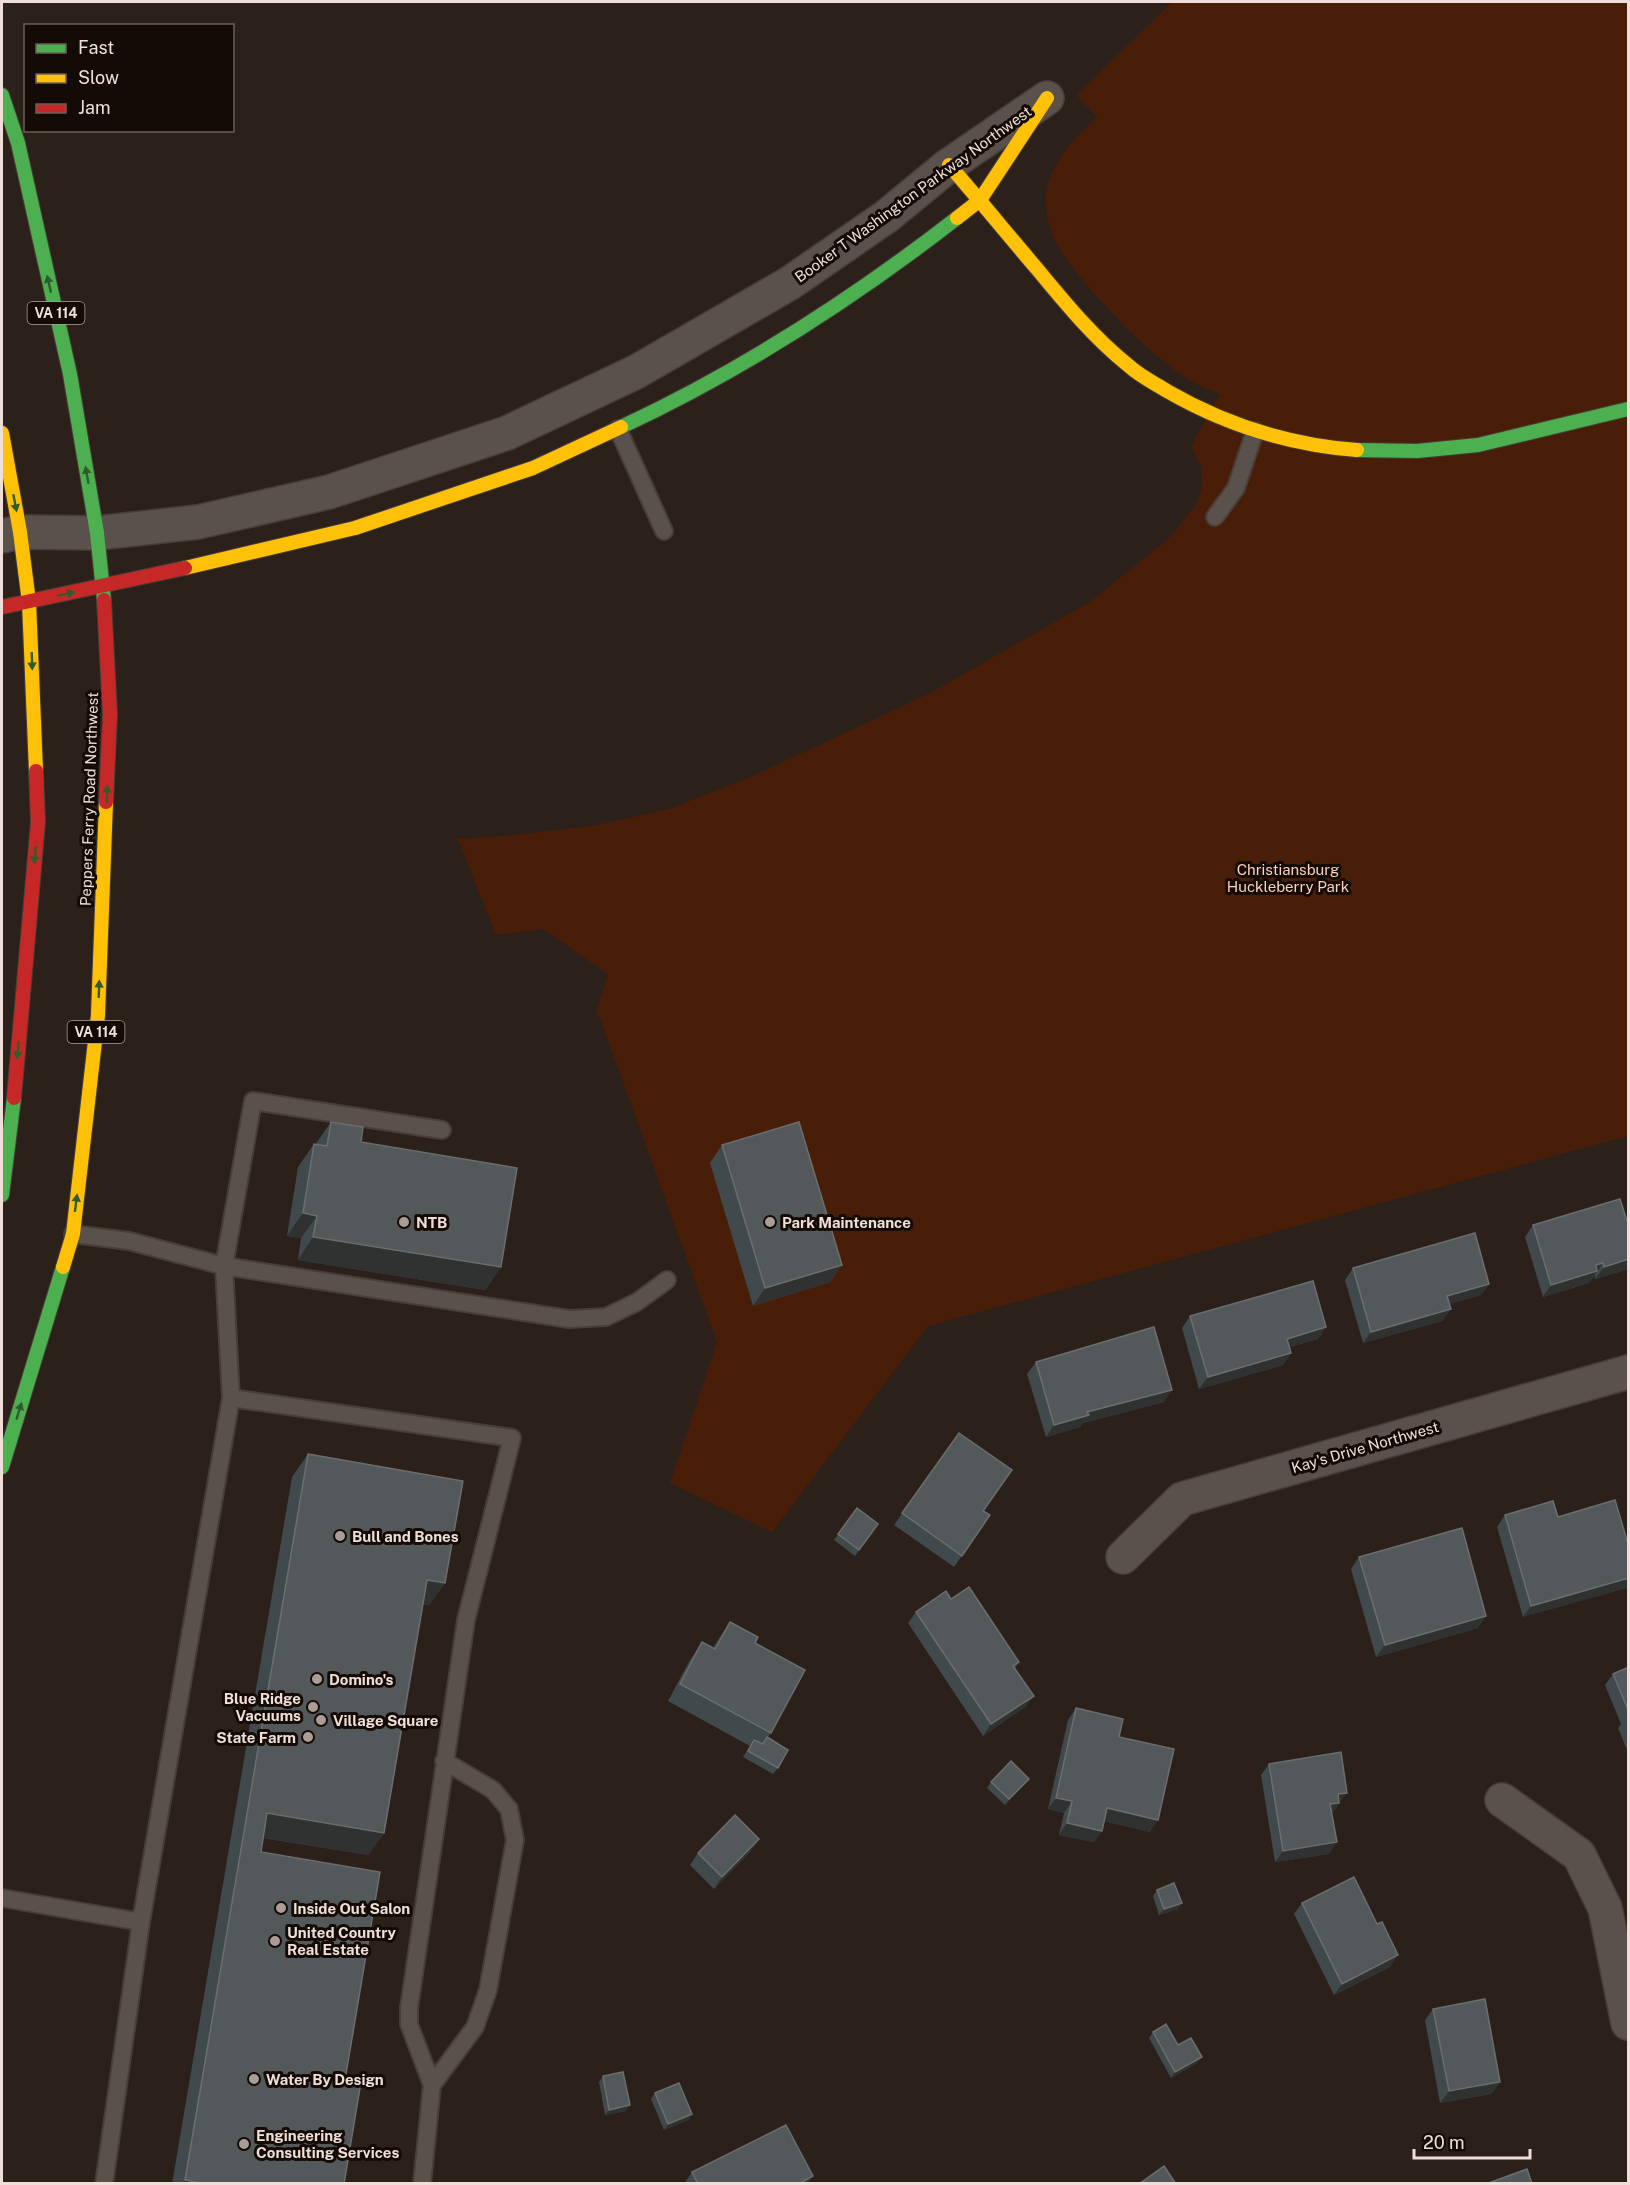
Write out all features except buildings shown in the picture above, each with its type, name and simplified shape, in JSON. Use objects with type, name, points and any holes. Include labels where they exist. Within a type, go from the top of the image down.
[{"type":"main road","name":"Peppers Ferry Road Northwest","points":[[2,95],[18,144],[69,374],[97,533],[103,586],[110,714],[98,1015],[73,1234],[2,1467]]},
{"type":"main road","name":"Booker T Washington Parkway Northwest","points":[[2,607],[355,528],[533,468],[662,408],[815,320],[913,252],[980,200],[1047,98]]},
{"type":"main road","points":[[949,165],[1084,325],[1128,366],[1176,398],[1227,422],[1284,440],[1392,452],[1488,444],[1629,409]]},
{"type":"main road","points":[[2,433],[11,534],[29,602],[38,822],[14,1100],[2,1195]]},
{"type":"street","name":"Booker T Washington Parkway Northwest","points":[[11,534],[97,533],[198,522],[329,492],[507,433],[636,372],[790,283],[887,216],[949,165],[1047,98]]},
{"type":"street","name":"Kay's Drive Northwest","points":[[1123,1557],[1182,1499],[1629,1372]]},
{"type":"street","points":[[1502,1800],[1579,1855],[1605,1908],[1629,2023]]},
{"type":"lane","points":[[618,429],[664,531]]},
{"type":"lane","points":[[1215,517],[1236,488],[1256,431]]},
{"type":"lane","points":[[104,2184],[141,1922],[231,1398],[225,1266],[253,1101],[442,1130]]},
{"type":"lane","points":[[73,1234],[129,1241],[225,1266],[569,1319],[606,1317],[637,1302],[667,1280]]},
{"type":"lane","points":[[231,1398],[512,1438],[466,1620],[409,2008],[409,2024],[432,2085],[422,2184]]},
{"type":"lane","points":[[432,2085],[475,2028],[488,1990],[515,1840],[509,1809],[493,1790],[444,1761]]},
{"type":"lane","points":[[2,1898],[141,1922]]},
{"type":"green space","name":"Christiansburg Huckleberry Park","points":[[1172,2],[1628,2],[1628,1136],[928,1326],[772,1532],[670,1483],[717,1342],[597,1010],[608,974],[543,929],[496,935],[458,839],[592,826],[669,809],[753,776],[930,693],[1090,602],[1168,539],[1196,505],[1202,487],[1201,467],[1191,446],[1220,394],[1194,383],[1174,370],[1138,339],[1101,302],[1055,242],[1046,210],[1046,194],[1050,176],[1060,157],[1097,117],[1076,95]]},
{"type":"traffic: fast","points":[[2,95],[18,143],[70,374],[97,533],[104,600]]},
{"type":"traffic: fast","points":[[621,427],[709,382],[795,332],[878,277],[957,218]]},
{"type":"traffic: fast","points":[[1357,450],[1417,451],[1478,445],[1628,409]]},
{"type":"traffic: fast","points":[[2,1195],[14,1098]]},
{"type":"traffic: fast","points":[[2,1467],[63,1267]]},
{"type":"traffic: slow","points":[[957,218],[980,200],[1047,98]]},
{"type":"traffic: slow","points":[[949,165],[1081,320],[1104,344],[1138,373],[1189,403],[1235,423],[1283,438],[1357,450]]},
{"type":"traffic: slow","points":[[185,568],[355,528],[533,468],[621,427]]},
{"type":"traffic: slow","points":[[2,433],[20,532],[29,602],[36,771]]},
{"type":"traffic: slow","points":[[63,1267],[73,1234],[98,1015],[106,802]]},
{"type":"traffic: jam","points":[[2,607],[185,568]]},
{"type":"traffic: jam","points":[[104,600],[110,714],[106,802]]},
{"type":"traffic: jam","points":[[14,1098],[38,822],[36,771]]},
{"type":"place","name":"NTB","points":[[404,1222]]},
{"type":"place","name":"Park Maintenance","points":[[770,1222]]},
{"type":"place","name":"Bull and Bones","points":[[340,1536]]},
{"type":"place","name":"Domino's","points":[[317,1679]]},
{"type":"place","name":"Blue Ridge Vacuums","points":[[313,1707]]},
{"type":"place","name":"Village Square","points":[[321,1720]]},
{"type":"place","name":"State Farm","points":[[308,1737]]},
{"type":"place","name":"Inside Out Salon","points":[[281,1908]]},
{"type":"place","name":"United Country Real Estate","points":[[275,1941]]},
{"type":"place","name":"Water By Design","points":[[254,2079]]},
{"type":"place","name":"Engineering Consulting Services","points":[[244,2144]]}]
